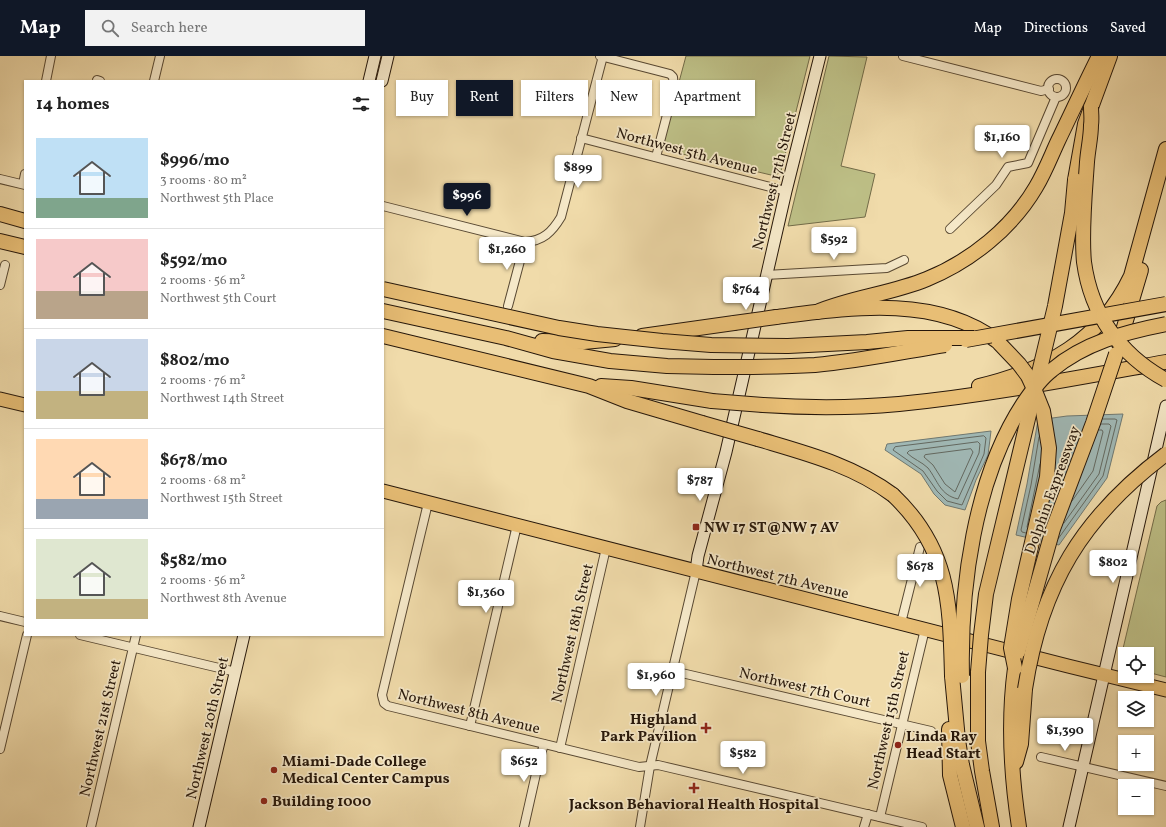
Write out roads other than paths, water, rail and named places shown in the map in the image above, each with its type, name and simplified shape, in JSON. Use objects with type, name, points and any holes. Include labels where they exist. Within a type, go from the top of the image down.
[{"type":"highway","points":[[817,312],[833,305],[890,291],[926,280],[961,262],[995,236],[1015,216],[1036,188],[1099,56]]},
{"type":"highway","points":[[992,827],[978,741],[978,672],[986,594],[1054,306],[1072,213],[1075,180],[1081,144],[1091,107],[1110,56]]},
{"type":"highway","points":[[1091,107],[1083,246],[1084,261],[1089,286],[1095,304],[1102,318],[1122,348],[1140,364],[1166,380]]},
{"type":"highway","points":[[946,398],[959,390],[1009,378],[1048,361],[1082,340],[1109,313],[1122,294],[1131,276],[1166,149]]},
{"type":"highway","name":"Dolphin Expressway","points":[[1018,688],[1015,668],[1020,642],[1053,530],[1093,423],[1116,354],[1135,292],[1166,170]]},
{"type":"highway","points":[[3,215],[24,214]]},
{"type":"highway","points":[[3,215],[24,221]]},
{"type":"highway","points":[[0,241],[24,247]]},
{"type":"highway","points":[[384,289],[559,328],[662,341],[725,345],[788,346],[841,344],[908,338],[974,338]]},
{"type":"highway","points":[[384,311],[506,338],[553,351],[610,361],[667,366],[714,367],[822,364],[890,354],[1166,304]]},
{"type":"highway","points":[[506,338],[554,342],[584,342],[661,334],[817,312],[876,308],[923,311],[940,314],[966,323],[986,333],[999,343],[1028,376],[1035,391],[1044,418],[1049,448],[1049,463],[1044,495],[1014,626],[1011,648],[1015,668]]},
{"type":"highway","points":[[963,827],[950,775],[949,724],[957,676],[968,573],[983,496],[993,465],[1016,416],[1032,390],[1044,376],[1069,357],[1104,340],[1130,332],[1166,324]]},
{"type":"highway","points":[[384,336],[589,386],[627,401],[815,456],[850,469],[893,494],[905,506],[919,524],[932,546],[942,573],[948,605],[957,676],[963,700],[967,738],[985,827]]},
{"type":"highway","points":[[589,386],[630,388],[712,401],[763,405],[844,407],[898,404],[1021,388],[1166,362]]},
{"type":"highway","points":[[1019,827],[1014,772],[1021,744],[1018,688],[1041,617],[1053,587],[1071,554],[1093,522],[1106,507],[1145,470],[1166,454]]},
{"type":"highway","points":[[957,676],[957,734],[962,765],[977,827]]},
{"type":"main road","points":[[0,400],[24,405]]},
{"type":"main road","name":"Northwest 7th Avenue","points":[[384,491],[1105,676],[1166,690]]},
{"type":"street","points":[[46,80],[51,56]]},
{"type":"street","points":[[154,80],[160,56]]},
{"type":"street","points":[[369,80],[375,56]]},
{"type":"street","points":[[382,80],[388,56]]},
{"type":"street","points":[[384,206],[525,242],[536,241],[552,230],[561,217],[602,56],[670,74],[673,77],[674,88],[656,157]]},
{"type":"street","name":"Northwest 17th Street","points":[[640,827],[650,766],[696,571],[698,556],[726,452],[766,275],[820,56]]},
{"type":"street","points":[[903,56],[1041,91],[1049,89]]},
{"type":"street","points":[[950,229],[996,185],[1008,167],[1028,163],[1056,97],[1064,94],[1066,89],[1064,83],[1059,80],[1050,83],[1049,89],[1051,94],[1056,97]]},
{"type":"street","name":"Northwest 5th Avenue","points":[[581,138],[786,191]]},
{"type":"street","points":[[0,179],[24,184]]},
{"type":"street","points":[[508,306],[525,242]]},
{"type":"street","points":[[766,275],[887,268],[904,260]]},
{"type":"street","points":[[0,285],[5,265]]},
{"type":"street","points":[[1069,827],[1166,406]]},
{"type":"street","name":"Northwest 8th Avenue","points":[[428,503],[382,695],[384,702],[388,706],[638,767],[658,765],[868,814],[897,824],[922,827]]},
{"type":"street","points":[[470,726],[517,525]]},
{"type":"street","points":[[901,623],[920,547]]},
{"type":"street","name":"Northwest 18th Street","points":[[560,748],[606,548]]},
{"type":"street","points":[[0,616],[24,622]]},
{"type":"street","name":"Northwest 15th Street","points":[[880,817],[925,629]]},
{"type":"street","points":[[0,749],[27,636]]},
{"type":"street","points":[[84,636],[236,672]]},
{"type":"street","name":"Northwest 21st Street","points":[[91,827],[136,636]]},
{"type":"street","name":"Northwest 20th Street","points":[[200,827],[244,636]]},
{"type":"street","name":"Northwest 7th Court","points":[[673,671],[931,731]]},
{"type":"street","points":[[524,827],[544,744]]},
{"type":"street","points":[[1041,757],[1166,786]]},
{"type":"street","points":[[864,827],[868,814]]},
{"type":"water","points":[[1123,414],[1107,478],[1059,545],[1016,535],[1027,484],[1038,420],[1067,416]]},
{"type":"water","points":[[991,431],[988,455],[976,480],[965,510],[945,505],[934,494],[921,474],[885,450],[887,444]]},
{"type":"place","name":"NW 17 ST@NW 7 AV","points":[[696,527]]},
{"type":"place","name":"Highland Park Pavilion","points":[[706,728]]},
{"type":"place","name":"Linda Ray Head Start","points":[[898,745]]},
{"type":"place","name":"Miami-Dade College Medical Center Campus","points":[[274,770]]},
{"type":"place","name":"Jackson Behavioral Health Hospital","points":[[694,788]]},
{"type":"place","name":"Building 1000","points":[[264,801]]}]
